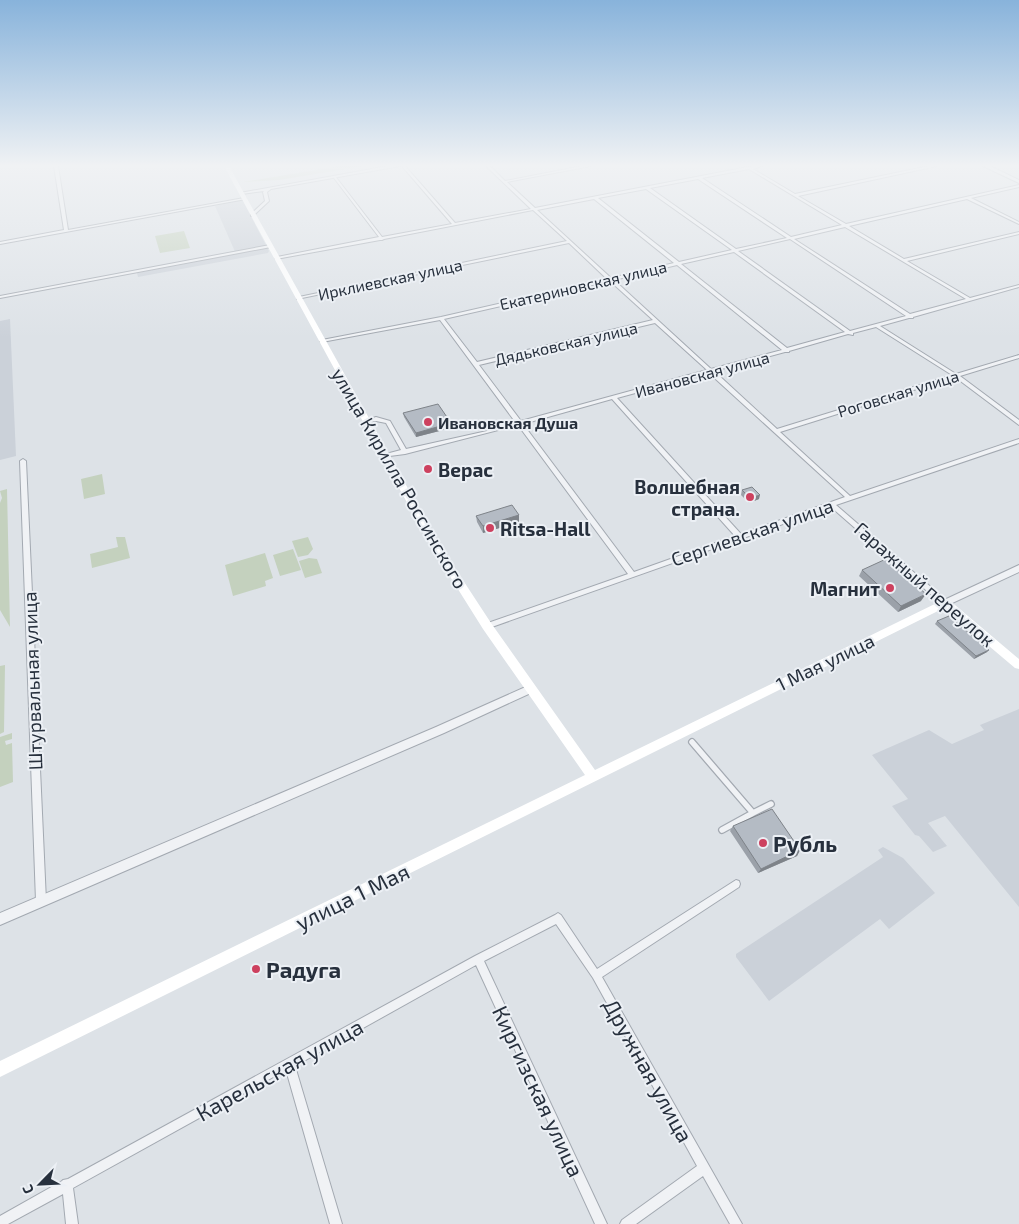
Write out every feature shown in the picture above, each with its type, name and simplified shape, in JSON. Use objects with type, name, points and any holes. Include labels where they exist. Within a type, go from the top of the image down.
[{"type":"main road","name":"улица Кирилла Россинского","points":[[257,223],[432,541],[530,689],[593,776]]},
{"type":"main road","name":"Гаражный переулок","points":[[943,604],[1019,664]]},
{"type":"main road","name":"1 Мая улица","points":[[705,722],[943,604]]},
{"type":"main road","name":"улица 1 Мая","points":[[0,1069],[705,722]]},
{"type":"street","points":[[65,223],[66,231]]},
{"type":"street","points":[[0,243],[106,223]]},
{"type":"street","points":[[370,223],[382,239]]},
{"type":"street","points":[[277,258],[464,223]]},
{"type":"street","points":[[549,223],[849,498]]},
{"type":"street","points":[[626,223],[787,351]]},
{"type":"street","points":[[696,223],[851,334]]},
{"type":"street","points":[[768,223],[911,317]]},
{"type":"street","points":[[842,223],[970,300]]},
{"type":"street","name":"Екатериновская улица","points":[[322,341],[441,318],[609,278],[859,223]]},
{"type":"street","points":[[904,260],[1019,233]]},
{"type":"street","name":"Ирклиевская улица","points":[[299,298],[569,242]]},
{"type":"street","points":[[0,297],[270,246]]},
{"type":"street","name":"Ивановская улица","points":[[384,456],[614,398],[1019,286]]},
{"type":"street","points":[[441,318],[632,574]]},
{"type":"street","name":"Дядьковская улица","points":[[476,364],[656,322]]},
{"type":"street","points":[[878,326],[955,375],[1019,423]]},
{"type":"street","name":"Роговская улица","points":[[777,431],[1019,356]]},
{"type":"street","points":[[614,398],[740,537]]},
{"type":"street","points":[[366,422],[376,419],[388,422],[405,452]]},
{"type":"street","name":"Сергиевская улица","points":[[487,626],[849,498],[1019,441]]},
{"type":"street","name":"Штурвальная улица","points":[[23,461],[41,901]]},
{"type":"street","name":"Гаражный переулок","points":[[832,504],[943,604]]},
{"type":"street","points":[[943,604],[1019,568]]},
{"type":"street","points":[[0,919],[440,730],[530,689]]},
{"type":"street","points":[[692,742],[753,813]]},
{"type":"street","points":[[722,830],[770,804]]},
{"type":"street","points":[[596,975],[736,884]]},
{"type":"street","name":"Дружная улица","points":[[558,918],[596,975],[736,1224]]},
{"type":"street","name":"Карельская улица","points":[[0,1222],[478,959],[558,918]]},
{"type":"street","name":"Киргизская улица","points":[[478,959],[601,1224]]},
{"type":"street","points":[[289,1064],[336,1224]]},
{"type":"street","points":[[626,1224],[704,1168]]},
{"type":"street","points":[[67,1184],[72,1224]]},
{"type":"shaded area","points":[[222,223],[255,223],[269,251],[268,253],[138,277],[137,273],[236,254]]},
{"type":"shaded area","points":[[10,319],[16,456],[0,460],[0,321]]},
{"type":"shaded area","points":[[1019,709],[1019,907],[945,816],[928,823],[947,846],[933,852],[919,836],[915,835],[892,806],[908,799],[872,755],[929,730],[952,744],[984,730],[980,725]]},
{"type":"shaded area","points":[[883,847],[903,858],[935,893],[889,929],[880,919],[769,1001],[736,957],[736,954],[883,857],[878,850]]},
{"type":"green space","points":[[184,231],[190,248],[160,253],[155,236]]},
{"type":"green space","points":[[102,474],[105,494],[84,499],[81,479]]},
{"type":"green space","points":[[7,489],[10,627],[0,610],[0,503],[2,498],[0,491]]},
{"type":"green space","points":[[116,537],[125,537],[130,558],[92,568],[90,554],[118,547]]},
{"type":"green space","points":[[308,537],[313,549],[308,555],[298,557],[292,541]]},
{"type":"green space","points":[[293,549],[301,570],[280,576],[273,555]]},
{"type":"green space","points":[[265,553],[273,578],[265,581],[266,586],[233,596],[225,565]]},
{"type":"green space","points":[[309,558],[317,559],[322,573],[305,578],[299,561]]},
{"type":"green space","points":[[5,665],[4,732],[0,734],[0,666]]},
{"type":"green space","points":[[12,733],[12,739],[5,741],[6,745],[12,743],[13,782],[0,787],[0,737]]},
{"type":"building","name":"Ивановская Душа","points":[[438,404],[451,423],[416,433],[403,413]]},
{"type":"building","points":[[752,487],[760,495],[750,498],[742,490]]},
{"type":"building","points":[[512,505],[519,515],[483,526],[476,516]]},
{"type":"building","name":"Магнит","points":[[886,559],[926,594],[901,606],[862,570]]},
{"type":"building","points":[[949,616],[989,650],[976,656],[937,621]]},
{"type":"building","name":"Рубль","points":[[772,809],[800,850],[761,869],[733,826]]},
{"type":"place","name":"Ивановская Душа","points":[[428,422]]},
{"type":"place","name":"Верас","points":[[428,469]]},
{"type":"place","name":"Волшебная страна.","points":[[750,497]]},
{"type":"place","name":"Ritsa-Hall","points":[[490,528]]},
{"type":"place","name":"Магнит","points":[[890,588]]},
{"type":"place","name":"Рубль","points":[[763,843]]},
{"type":"place","name":"Радуга","points":[[256,969]]}]
